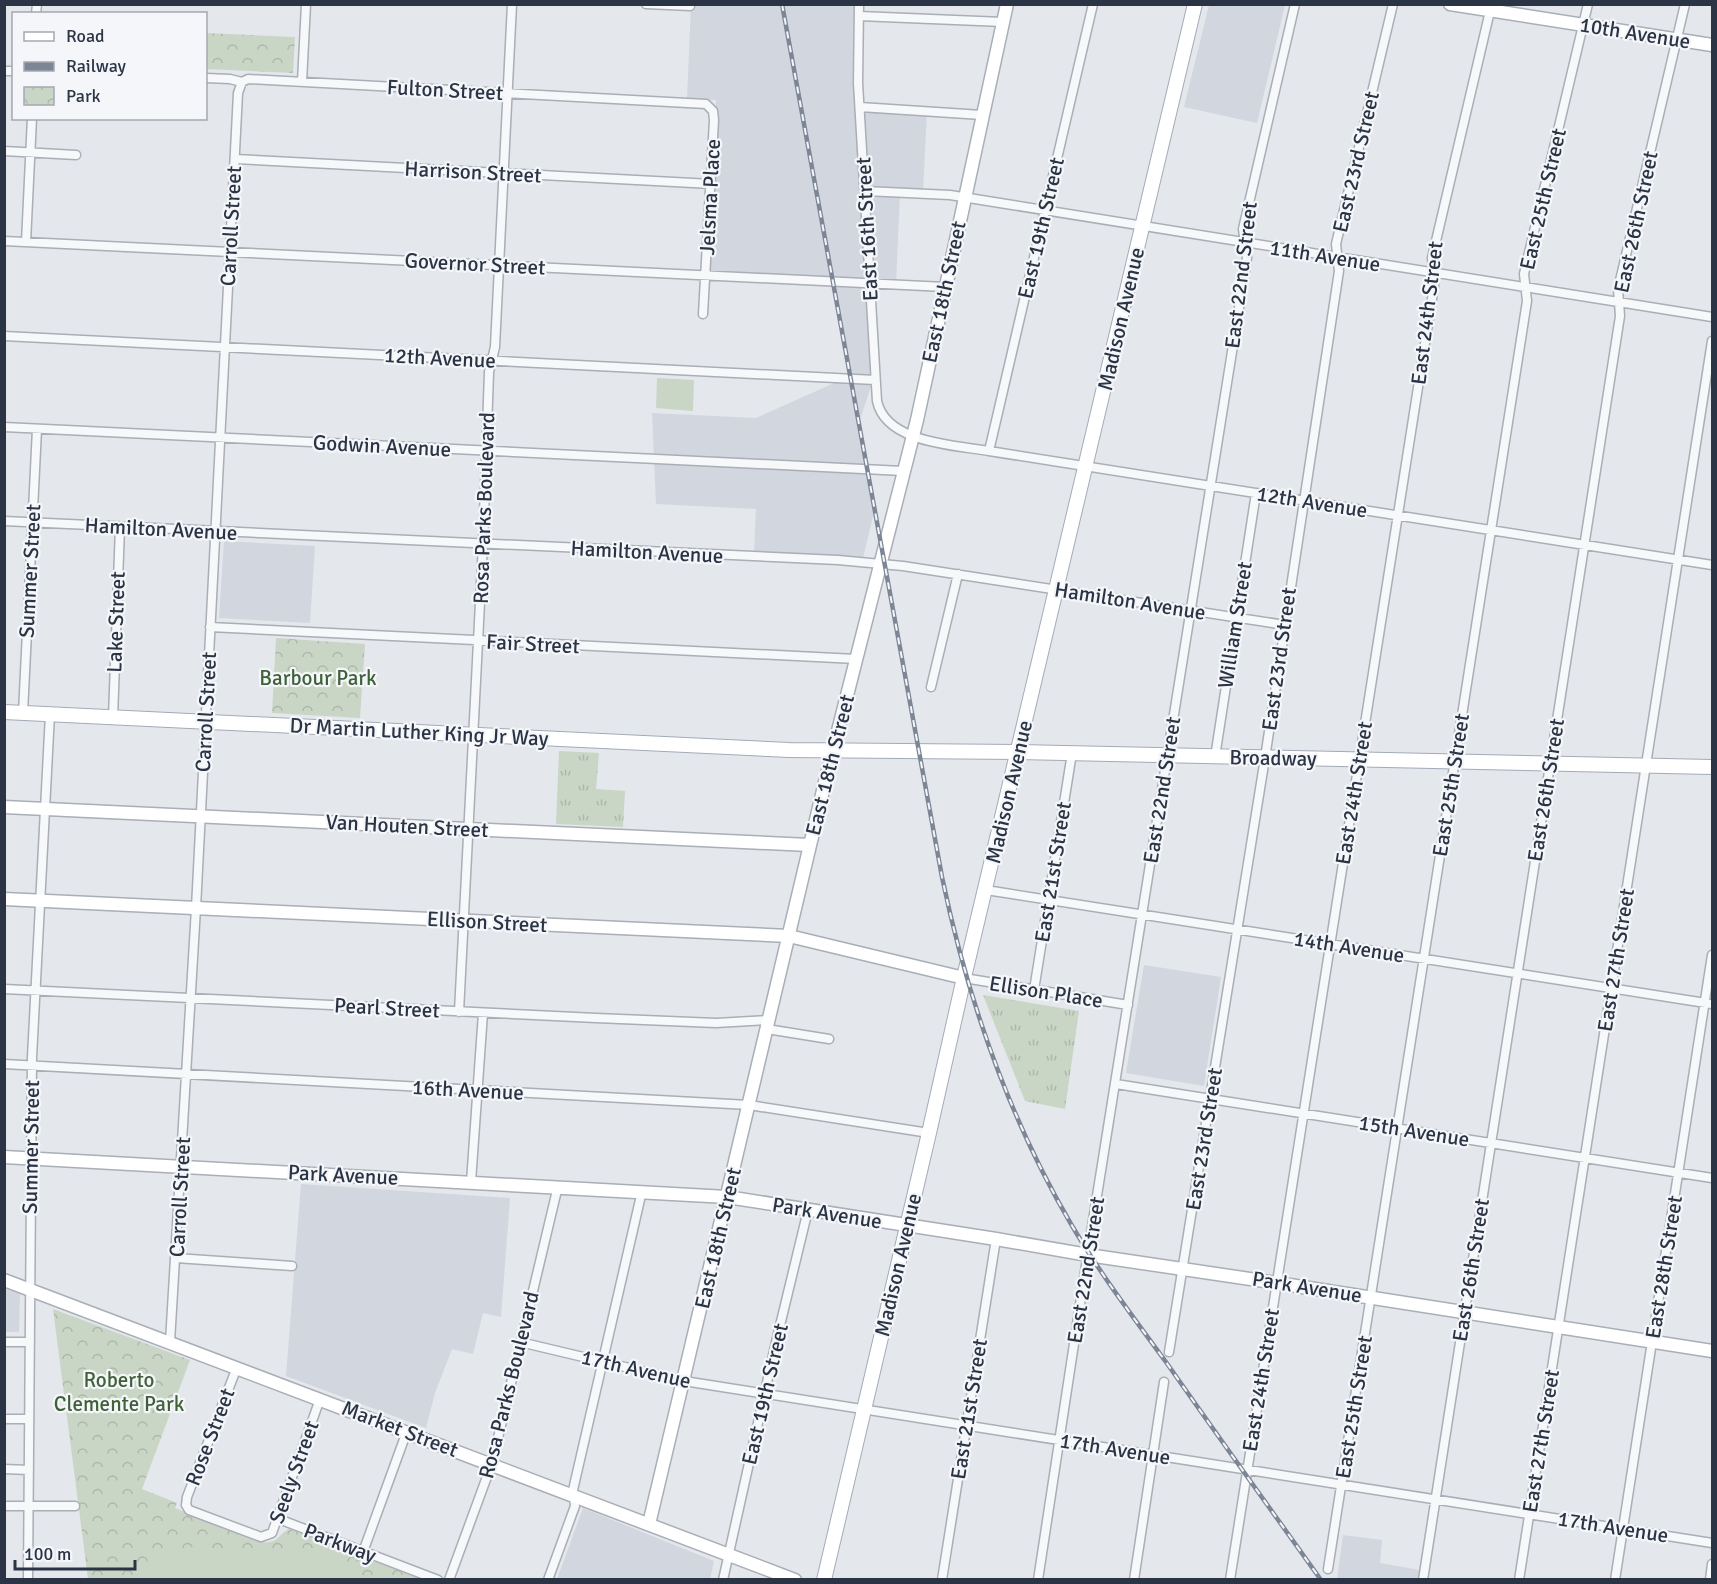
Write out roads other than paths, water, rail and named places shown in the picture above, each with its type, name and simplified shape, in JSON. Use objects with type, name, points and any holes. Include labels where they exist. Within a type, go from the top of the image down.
[{"type":"main road","name":"Madison Avenue","points":[[824,1580],[1195,4]]},
{"type":"main road","name":"Dr Martin Luther King Jr Way","points":[[4,712],[789,750],[833,750]]},
{"type":"main road","name":"Broadway","points":[[833,750],[1713,767]]},
{"type":"street","points":[[302,82],[306,4]]},
{"type":"street","name":"Rosa Parks Boulevard","points":[[459,1012],[479,641],[489,372],[495,347],[512,4]]},
{"type":"street","points":[[646,4],[690,6]]},
{"type":"street","name":"East 16th Street","points":[[859,4],[858,83],[877,401],[883,416],[912,436]]},
{"type":"street","name":"East 18th Street","points":[[649,1524],[809,845],[912,436],[1007,4]]},
{"type":"street","name":"East 19th Street","points":[[989,451],[1093,4]]},
{"type":"street","name":"East 22nd Street","points":[[1038,1580],[1246,258],[1243,229],[1295,4]]},
{"type":"street","name":"East 23rd Street","points":[[1169,1352],[1265,758],[1339,271],[1336,244],[1393,4]]},
{"type":"street","name":"10th Avenue","points":[[1450,4],[1498,9],[1713,45]]},
{"type":"street","name":"East 25th Street","points":[[1328,1569],[1527,301],[1524,274],[1588,4]]},
{"type":"street","name":"East 26th Street","points":[[1423,1580],[1586,545],[1620,316],[1618,289],[1686,4]]},
{"type":"street","name":"East 24th Street","points":[[1230,1580],[1434,286],[1432,258],[1448,181],[1498,9]]},
{"type":"street","points":[[859,16],[1003,22]]},
{"type":"street","name":"Fulton Street","points":[[207,78],[242,82],[248,79],[686,101]]},
{"type":"street","name":"Carroll Street","points":[[170,1342],[182,1166],[238,93],[242,82]]},
{"type":"street","name":"Jelsma Place","points":[[686,101],[706,104],[713,111],[714,120],[703,314]]},
{"type":"street","points":[[860,107],[982,115]]},
{"type":"street","points":[[26,242],[32,120]]},
{"type":"street","points":[[4,151],[75,155]]},
{"type":"street","name":"Harrison Street","points":[[235,159],[712,184]]},
{"type":"street","name":"11th Avenue","points":[[865,191],[950,195],[1713,317]]},
{"type":"street","name":"Governor Street","points":[[4,241],[945,287]]},
{"type":"street","name":"12th Avenue","points":[[4,336],[875,380]]},
{"type":"street","name":"East 27th Street","points":[[1519,1580],[1713,341]]},
{"type":"street","name":"Godwin Avenue","points":[[4,427],[903,471]]},
{"type":"street","name":"Summer Street","points":[[23,713],[37,429]]},
{"type":"street","name":"12th Avenue","points":[[912,436],[1086,467],[1713,564]]},
{"type":"street","name":"William Street","points":[[1215,757],[1256,493]]},
{"type":"street","name":"Hamilton Avenue","points":[[4,521],[833,560],[958,574],[1285,625]]},
{"type":"street","name":"Lake Street","points":[[113,717],[120,527]]},
{"type":"street","points":[[932,687],[958,574]]},
{"type":"street","name":"Fair Street","points":[[210,627],[856,659]]},
{"type":"street","name":"Summer Street","points":[[28,1580],[32,1066],[50,714]]},
{"type":"street","name":"East 21st Street","points":[[1034,990],[1072,753]]},
{"type":"street","name":"Van Houten Street","points":[[4,807],[809,845]]},
{"type":"street","name":"14th Avenue","points":[[986,890],[1709,1004]]},
{"type":"street","name":"Ellison Street","points":[[4,899],[789,936],[964,978]]},
{"type":"street","name":"East 28th Street","points":[[1615,1580],[1679,1173],[1709,1004],[1713,955]]},
{"type":"street","name":"Ellison Place","points":[[964,978],[1128,1005]]},
{"type":"street","name":"Pearl Street","points":[[4,988],[459,1012],[768,1024]]},
{"type":"street","points":[[471,1182],[483,1013]]},
{"type":"street","points":[[768,1024],[829,1040]]},
{"type":"street","name":"16th Avenue","points":[[4,1064],[749,1105],[929,1133]]},
{"type":"street","name":"15th Avenue","points":[[1116,1084],[1713,1178]]},
{"type":"street","name":"Park Avenue","points":[[4,1157],[727,1197],[1713,1351]]},
{"type":"street","name":"Rosa Parks Boulevard","points":[[449,1580],[492,1463],[558,1186]]},
{"type":"street","points":[[548,1580],[575,1506],[573,1494],[642,1191]]},
{"type":"street","name":"East 19th Street","points":[[723,1580],[808,1210]]},
{"type":"street","name":"East 21st Street","points":[[942,1580],[996,1239]]},
{"type":"street","points":[[176,1258],[292,1266]]},
{"type":"street","name":"Market Street","points":[[4,1280],[492,1463],[795,1580]]},
{"type":"street","points":[[4,1342],[30,1342]]},
{"type":"street","name":"17th Avenue","points":[[520,1342],[684,1381],[1713,1542]]},
{"type":"street","name":"Rose Street","points":[[237,1367],[187,1497],[187,1508],[261,1537]]},
{"type":"street","points":[[1134,1580],[1164,1382]]},
{"type":"street","name":"Seely Street","points":[[261,1537],[272,1533],[320,1399]]},
{"type":"street","points":[[4,1419],[29,1419]]},
{"type":"street","points":[[363,1551],[407,1431]]},
{"type":"street","points":[[4,1469],[29,1470]]},
{"type":"street","points":[[4,1506],[75,1506]]},
{"type":"street","name":"Parkway","points":[[276,1518],[438,1580]]},
{"type":"street","points":[[1710,1580],[1713,1564]]},
{"type":"railway","points":[[782,4],[942,877],[977,1012],[1028,1142],[1071,1224],[1117,1294],[1321,1580]]},
{"type":"park label","name":"Barbour Park","points":[[318,678]]},
{"type":"park label","name":"Roberto Clemente Park","points":[[119,1392]]}]
